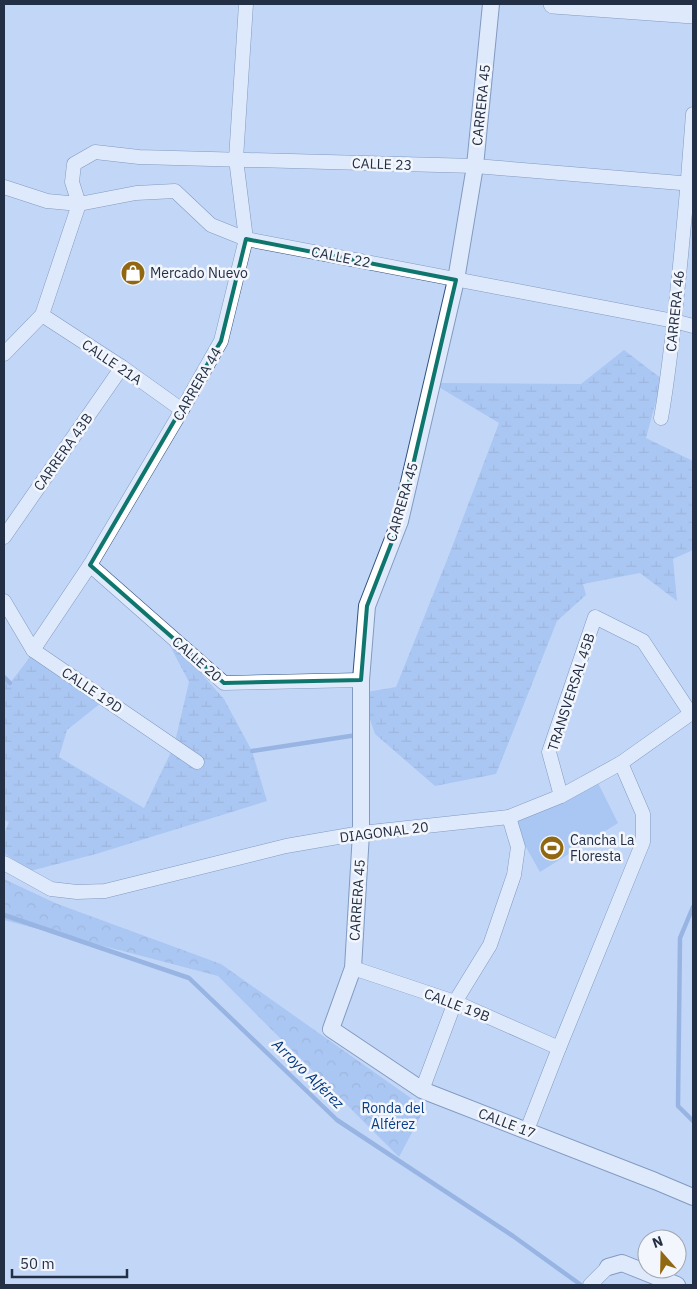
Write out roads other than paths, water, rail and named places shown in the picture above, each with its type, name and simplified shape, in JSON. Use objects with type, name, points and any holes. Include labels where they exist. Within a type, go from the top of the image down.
[{"type":"main road","points":[[553,4],[693,14]]},
{"type":"street","name":"CARRERA 44","points":[[33,650],[90,565],[221,341],[246,239],[236,159],[246,4]]},
{"type":"street","name":"CARRERA 45","points":[[331,1028],[353,968],[361,833],[361,680],[367,606],[400,521],[456,280],[475,166],[491,4]]},
{"type":"street","name":"CARRERA 46","points":[[661,418],[691,184],[693,114]]},
{"type":"street","name":"CALLE 23","points":[[79,204],[72,182],[74,164],[95,152],[139,157],[475,166],[691,184]]},
{"type":"street","name":"CALLE 22","points":[[4,187],[47,201],[79,204],[136,192],[175,191],[211,225],[246,239],[693,326]]},
{"type":"street","points":[[4,354],[42,315],[79,204]]},
{"type":"street","name":"CALLE 21A","points":[[42,315],[122,367],[182,410]]},
{"type":"street","name":"CARRERA 43B","points":[[4,537],[122,367]]},
{"type":"street","name":"CALLE 20","points":[[90,565],[224,683],[361,680]]},
{"type":"street","name":"CALLE 19D","points":[[4,601],[33,650],[197,762]]},
{"type":"street","name":"TRANSVERSAL 45B","points":[[561,796],[549,752],[595,617],[643,641],[692,713]]},
{"type":"street","name":"DIAGONAL 20","points":[[4,863],[51,889],[77,892],[105,891],[286,846],[361,833],[509,817],[561,796],[621,763],[692,713]]},
{"type":"street","points":[[527,1130],[643,842],[643,814],[621,763]]},
{"type":"street","points":[[422,1090],[455,1002],[490,944],[514,875],[518,847],[509,817]]},
{"type":"street","name":"CALLE 19B","points":[[353,968],[455,1002],[559,1048]]},
{"type":"street","name":"CALLE 17","points":[[331,1028],[422,1090],[655,1180],[693,1197]]},
{"type":"street","points":[[590,1285],[608,1267],[622,1263],[677,1285]]},
{"type":"waterway","points":[[4,677],[10,683]]},
{"type":"waterway","points":[[252,751],[357,735]]},
{"type":"waterway","points":[[693,907],[680,938],[678,1106],[693,1121]]},
{"type":"waterway","name":"Arroyo Alférez","points":[[4,915],[189,978],[337,1120],[513,1236],[581,1285]]},
{"type":"place","name":"Mercado Nuevo","points":[[133,273]]},
{"type":"place","name":"Cancha La Floresta","points":[[552,848]]},
{"type":"park label","name":"Ronda del Alférez","points":[[393,1116]]}]
